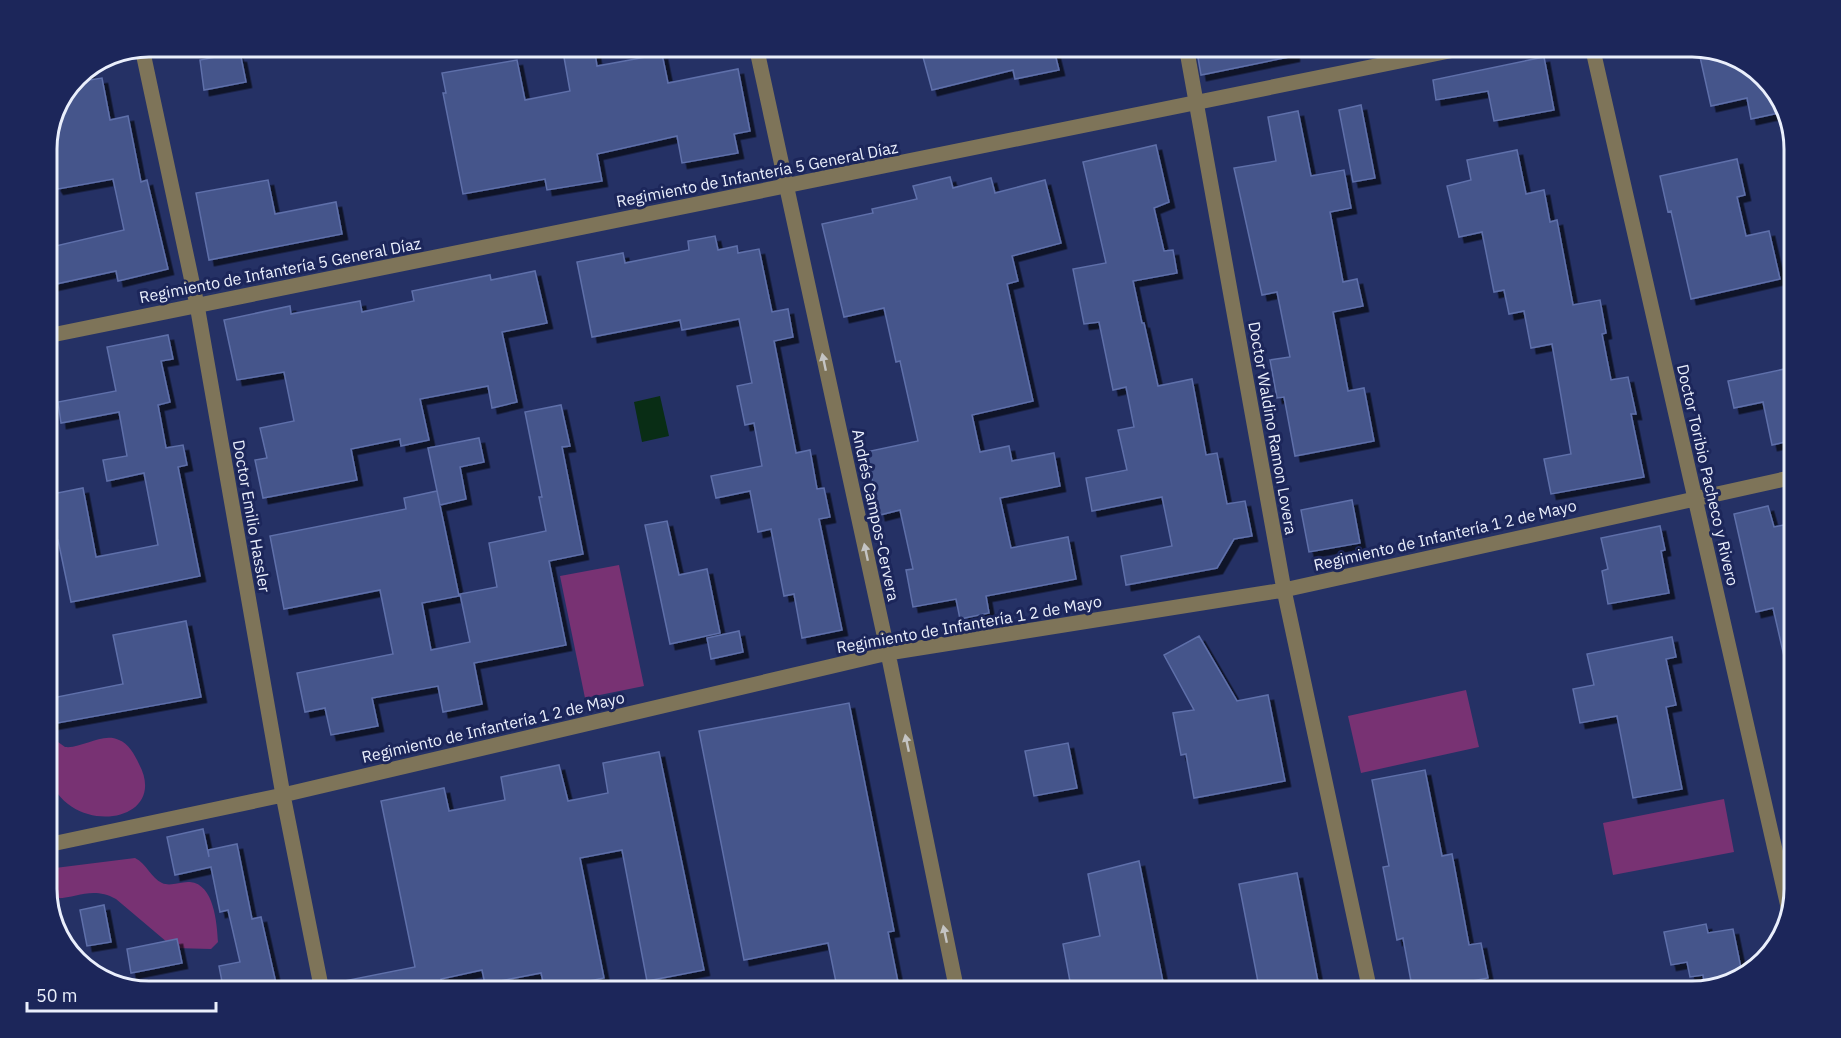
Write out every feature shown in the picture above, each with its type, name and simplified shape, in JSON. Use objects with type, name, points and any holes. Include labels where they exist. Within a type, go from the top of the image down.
[{"type":"street","name":"Andrés Campos-Cervera","points":[[758,57],[888,653],[955,981]]},
{"type":"street","name":"Doctor Waldino Ramon Lovera","points":[[1187,57],[1284,590],[1368,981]]},
{"type":"street","name":"Regimiento de Infantería 5 General Díaz","points":[[57,334],[1421,57]]},
{"type":"street","name":"Doctor Toribio Pacheco y Rivero","points":[[1595,57],[1784,892]]},
{"type":"street","name":"Doctor Emilio Hassler","points":[[144,58],[197,305],[283,795],[320,981]]},
{"type":"street","name":"Regimiento de Infantería 1 2 de Mayo","points":[[57,843],[283,795],[888,653],[1284,590],[1784,479]]},
{"type":"shaded area","points":[[660,396],[669,436],[642,442],[634,402]]},
{"type":"shaded area","points":[[619,565],[644,686],[585,698],[560,576]]},
{"type":"shaded area","points":[[1466,690],[1479,747],[1361,773],[1348,716]]},
{"type":"shaded area","points":[[99,739],[119,740],[131,750],[139,764],[145,784],[141,800],[130,811],[113,816],[94,815],[75,809],[57,791],[57,740],[65,747],[72,747]]},
{"type":"shaded area","points":[[1724,799],[1734,852],[1613,875],[1603,823]]},
{"type":"shaded area","points":[[135,858],[162,883],[198,884],[213,906],[218,942],[211,949],[174,948],[116,899],[97,893],[58,898],[57,868]]},
{"type":"building","points":[[216,57],[241,57],[246,82],[204,90],[200,60]]},
{"type":"building","points":[[564,57],[596,57],[597,66],[646,57],[663,57],[668,83],[738,69],[750,131],[734,134],[738,153],[682,163],[677,136],[597,154],[602,181],[547,190],[545,179],[463,194],[443,93],[446,93],[442,73],[517,60],[525,100],[570,91]]},
{"type":"building","points":[[923,57],[1056,57],[1059,70],[1015,79],[1013,70],[932,90]]},
{"type":"building","points":[[1198,57],[1289,57],[1201,75]]},
{"type":"building","points":[[1544,57],[1554,110],[1494,121],[1488,91],[1436,100],[1433,80]]},
{"type":"building","points":[[1700,58],[1727,64],[1748,76],[1765,93],[1777,113],[1751,119],[1747,98],[1711,106]]},
{"type":"building","points":[[102,78],[110,120],[128,116],[141,182],[147,180],[168,269],[118,281],[116,271],[57,284],[57,246],[124,230],[113,179],[58,189],[57,143],[60,125],[76,93],[90,79]]},
{"type":"building","points":[[1361,105],[1375,178],[1353,182],[1339,110]]},
{"type":"building","points":[[1298,111],[1311,176],[1344,170],[1351,208],[1330,212],[1343,282],[1357,279],[1363,306],[1333,312],[1348,391],[1364,388],[1374,441],[1295,456],[1284,397],[1277,398],[1270,360],[1290,357],[1277,292],[1262,295],[1234,168],[1276,161],[1268,117]]},
{"type":"building","points":[[1156,145],[1169,202],[1154,208],[1164,251],[1173,250],[1177,273],[1133,281],[1142,323],[1144,323],[1158,386],[1192,379],[1206,455],[1217,453],[1227,504],[1245,501],[1252,536],[1234,539],[1217,568],[1126,585],[1121,556],[1172,546],[1162,497],[1092,511],[1086,478],[1127,470],[1118,430],[1134,427],[1126,387],[1113,390],[1099,322],[1084,324],[1073,269],[1106,263],[1083,162]]},
{"type":"building","points":[[1517,150],[1526,194],[1544,190],[1550,222],[1557,220],[1573,305],[1600,300],[1606,333],[1602,334],[1611,380],[1628,377],[1636,414],[1631,414],[1644,477],[1551,494],[1544,459],[1571,454],[1552,344],[1531,348],[1524,311],[1509,314],[1504,290],[1494,292],[1482,232],[1459,237],[1447,186],[1471,180],[1467,160]]},
{"type":"building","points":[[1737,159],[1745,195],[1737,197],[1746,236],[1769,231],[1780,279],[1691,299],[1671,211],[1668,212],[1660,176]]},
{"type":"building","points":[[950,177],[953,188],[991,178],[995,193],[1045,180],[1061,243],[1012,256],[1018,281],[1007,284],[1033,401],[972,415],[980,452],[1009,446],[1012,461],[1054,453],[1060,486],[1000,498],[1011,548],[1068,537],[1076,579],[986,596],[989,613],[960,619],[956,599],[913,607],[906,570],[913,569],[900,510],[880,515],[866,452],[918,441],[900,361],[896,362],[884,308],[844,317],[822,224],[873,213],[872,209],[917,199],[913,186]]},
{"type":"building","points":[[268,180],[275,214],[336,202],[342,234],[209,260],[196,193]]},
{"type":"building","points":[[715,236],[718,250],[737,246],[738,253],[759,249],[772,312],[788,309],[793,337],[774,341],[796,453],[810,450],[817,489],[824,488],[830,517],[819,519],[842,630],[802,638],[794,594],[784,596],[771,529],[758,532],[750,491],[716,498],[711,476],[762,466],[754,423],[745,425],[737,386],[752,383],[739,319],[682,330],[680,320],[592,337],[577,262],[623,253],[625,263],[689,250],[688,241]]},
{"type":"building","points":[[535,271],[547,323],[502,332],[517,402],[492,408],[488,386],[420,399],[429,440],[401,446],[400,439],[351,449],[357,480],[263,498],[255,460],[267,458],[260,428],[294,421],[284,372],[237,380],[224,320],[290,306],[291,314],[360,301],[362,312],[414,301],[412,291],[490,275],[491,280]]},
{"type":"building","points":[[168,335],[173,359],[161,361],[170,402],[158,405],[166,448],[183,445],[187,465],[178,467],[200,576],[71,602],[57,540],[57,493],[83,488],[96,557],[158,545],[144,473],[107,481],[103,460],[127,456],[119,412],[61,423],[58,402],[116,391],[107,347]]},
{"type":"building","points":[[1784,369],[1784,442],[1772,445],[1763,402],[1734,408],[1728,381]]},
{"type":"building","points":[[561,405],[570,446],[562,447],[583,554],[549,561],[566,645],[474,663],[482,704],[443,712],[438,686],[372,698],[378,726],[331,735],[325,708],[305,712],[297,673],[393,654],[380,590],[284,609],[270,536],[406,509],[404,498],[437,491],[459,596],[422,603],[431,650],[470,642],[460,594],[497,587],[489,543],[546,531],[539,497],[542,497],[525,412]]},
{"type":"building","points":[[479,438],[484,462],[460,467],[466,499],[440,505],[428,448]]},
{"type":"building","points":[[1352,500],[1360,543],[1309,552],[1301,510]]},
{"type":"building","points":[[1768,506],[1774,527],[1784,525],[1784,656],[1773,608],[1756,612],[1734,514]]},
{"type":"building","points":[[667,521],[679,575],[707,569],[720,633],[670,644],[645,525]]},
{"type":"building","points":[[1660,526],[1665,550],[1661,551],[1669,593],[1608,604],[1602,571],[1608,569],[1601,538]]},
{"type":"building","points":[[186,621],[201,697],[57,723],[57,697],[123,684],[113,635]]},
{"type":"building","points":[[739,631],[743,652],[711,659],[707,638]]},
{"type":"building","points":[[1199,636],[1237,701],[1268,695],[1285,781],[1194,798],[1186,754],[1181,755],[1173,713],[1194,710],[1164,655]]},
{"type":"building","points":[[1672,637],[1676,657],[1666,659],[1676,705],[1666,707],[1682,789],[1633,798],[1617,716],[1580,723],[1573,689],[1594,685],[1587,654]]},
{"type":"building","points":[[849,703],[894,931],[888,932],[898,981],[836,981],[828,943],[744,960],[699,731]]},
{"type":"building","points":[[1068,743],[1077,788],[1034,796],[1025,751]]},
{"type":"building","points":[[659,752],[704,970],[647,981],[622,850],[580,858],[604,978],[589,981],[543,981],[541,973],[500,981],[484,981],[482,970],[441,979],[441,981],[344,981],[415,967],[381,801],[444,788],[449,811],[505,800],[501,777],[559,765],[568,801],[608,793],[603,763]]},
{"type":"building","points":[[1425,770],[1442,856],[1452,854],[1469,945],[1481,943],[1488,978],[1472,981],[1411,981],[1403,938],[1397,940],[1383,867],[1389,866],[1372,780]]},
{"type":"building","points":[[203,829],[209,857],[208,850],[237,844],[252,919],[261,917],[276,981],[222,981],[219,966],[240,962],[228,910],[220,912],[211,867],[175,875],[167,837]]},
{"type":"building","points":[[1139,861],[1163,981],[1070,981],[1063,944],[1100,936],[1088,874]]},
{"type":"building","points":[[1297,873],[1318,981],[1258,981],[1239,884]]},
{"type":"building","points":[[104,905],[111,942],[87,946],[80,910]]},
{"type":"building","points":[[1706,924],[1708,933],[1733,929],[1741,967],[1716,978],[1704,980],[1703,975],[1690,977],[1687,962],[1671,965],[1664,932]]},
{"type":"building","points":[[177,939],[182,963],[131,973],[127,949]]}]
